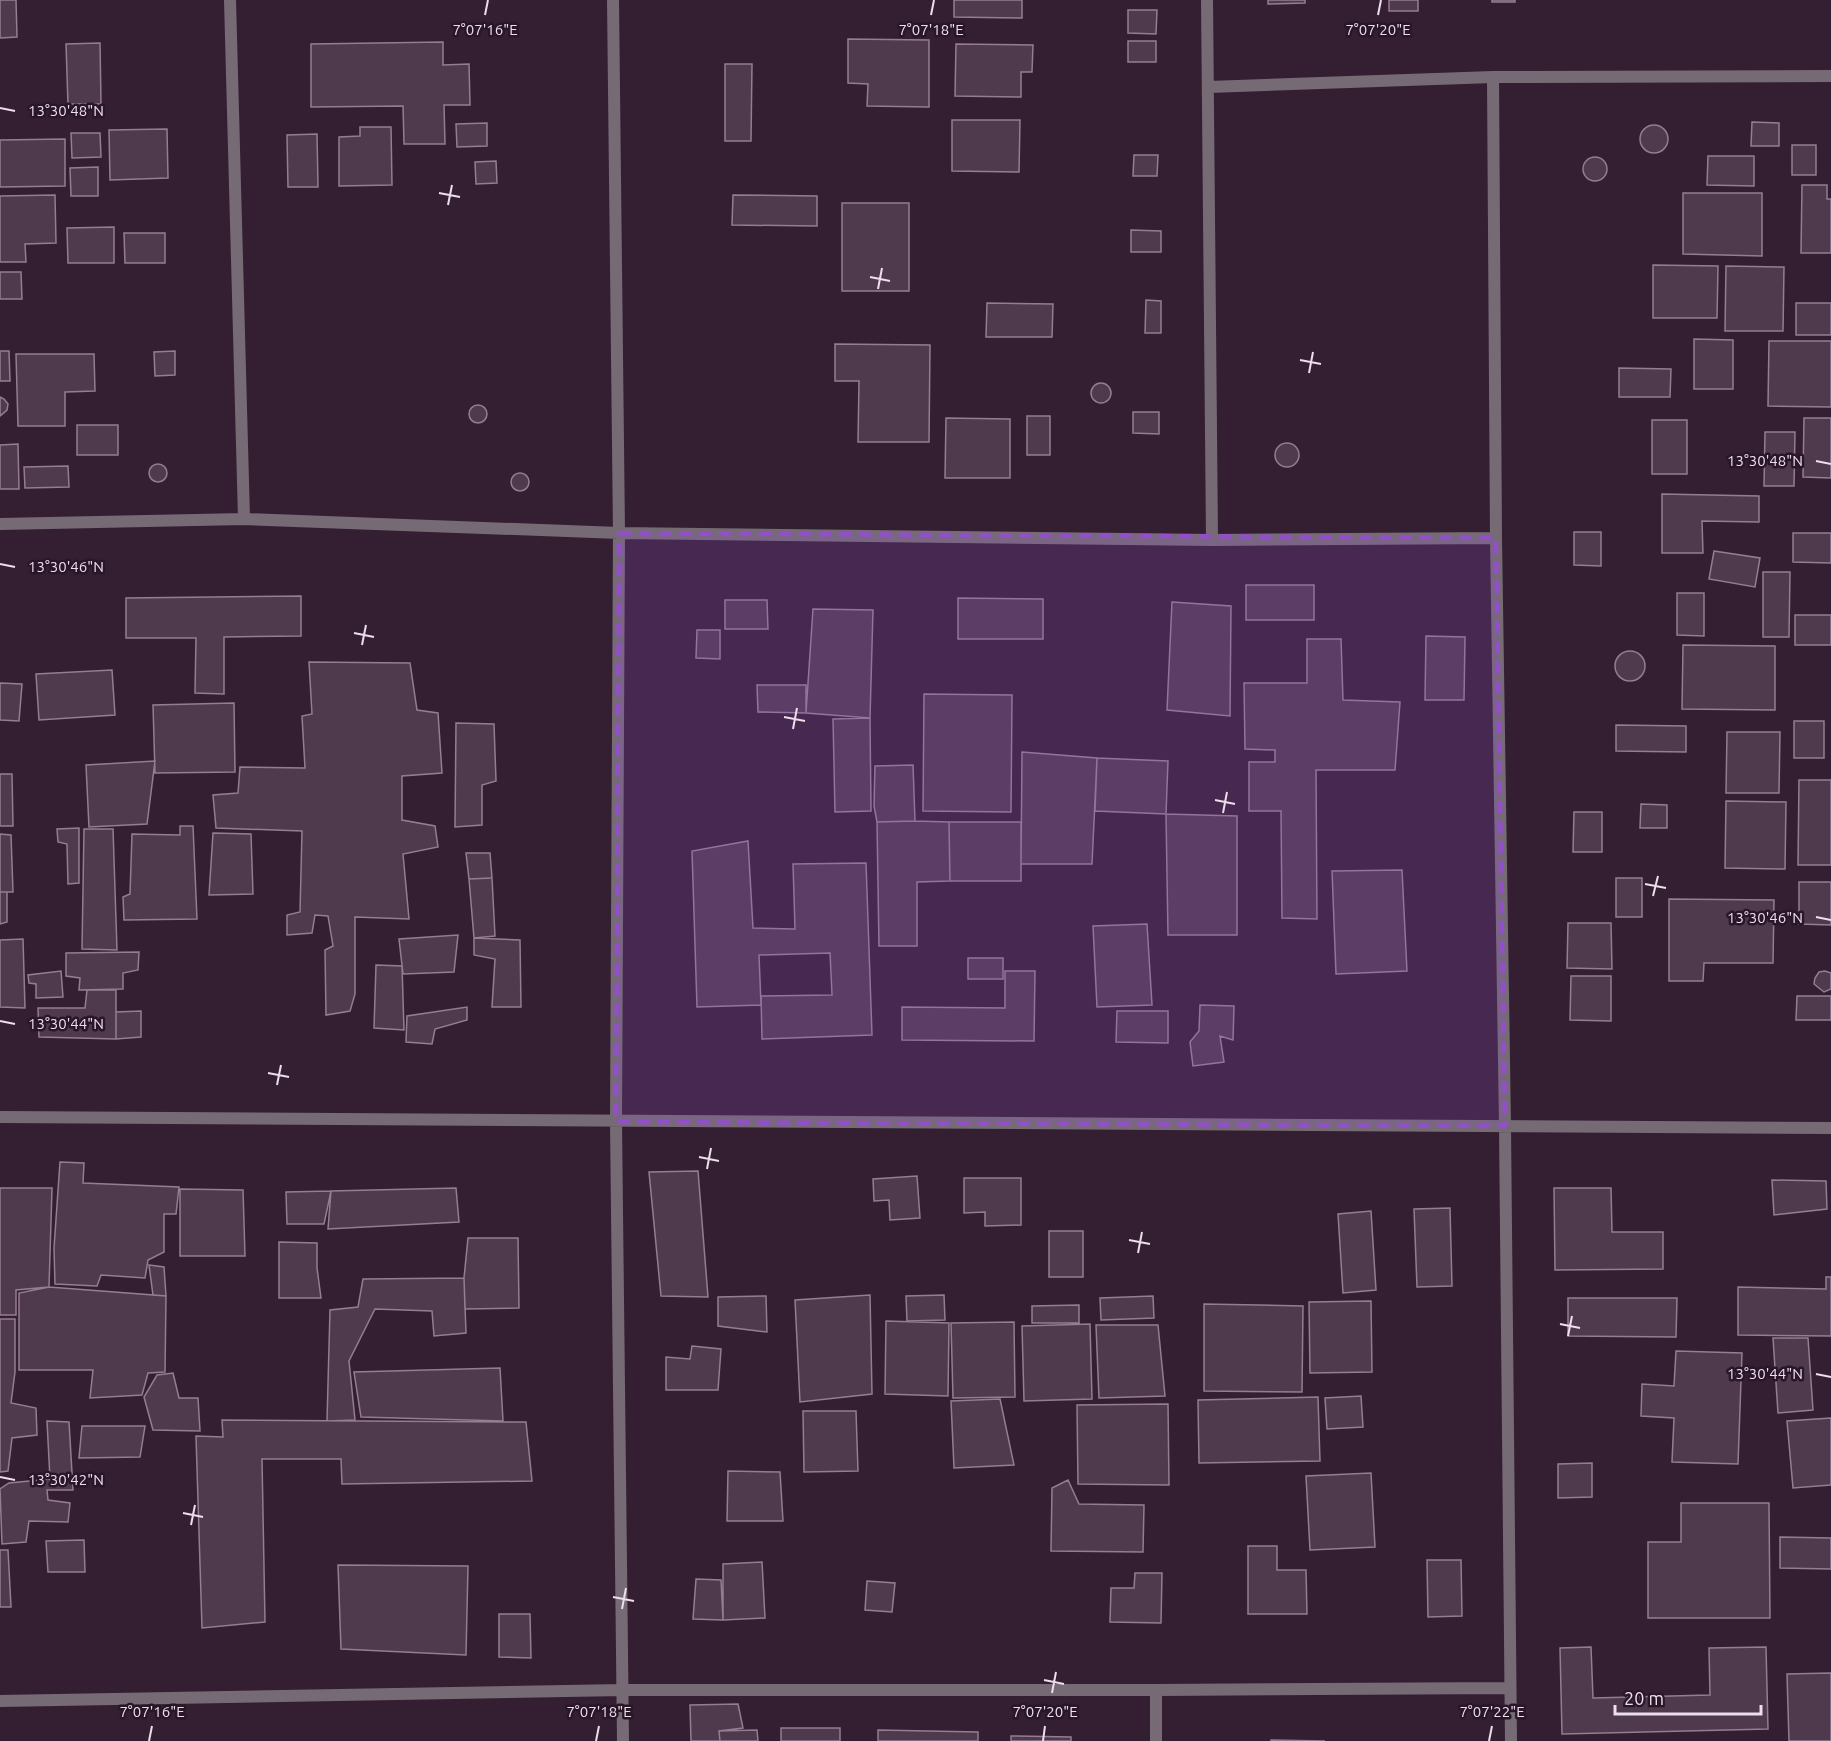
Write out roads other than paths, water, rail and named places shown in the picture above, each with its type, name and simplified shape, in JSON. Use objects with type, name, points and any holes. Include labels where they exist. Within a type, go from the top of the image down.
[{"type":"street","points":[[230,0],[244,519]]},
{"type":"street","points":[[613,0],[619,533],[616,1122],[623,1741]]},
{"type":"street","points":[[1208,0],[1212,540]]},
{"type":"street","points":[[1209,87],[1493,77],[1831,76]]},
{"type":"street","points":[[1493,77],[1496,538],[1511,1741]]},
{"type":"street","points":[[0,524],[244,519],[619,533],[1212,540],[1496,538]]},
{"type":"street","points":[[0,1117],[1831,1128]]},
{"type":"street","points":[[0,1701],[623,1690],[1510,1688]]},
{"type":"street","points":[[1156,1690],[1156,1741]]}]
